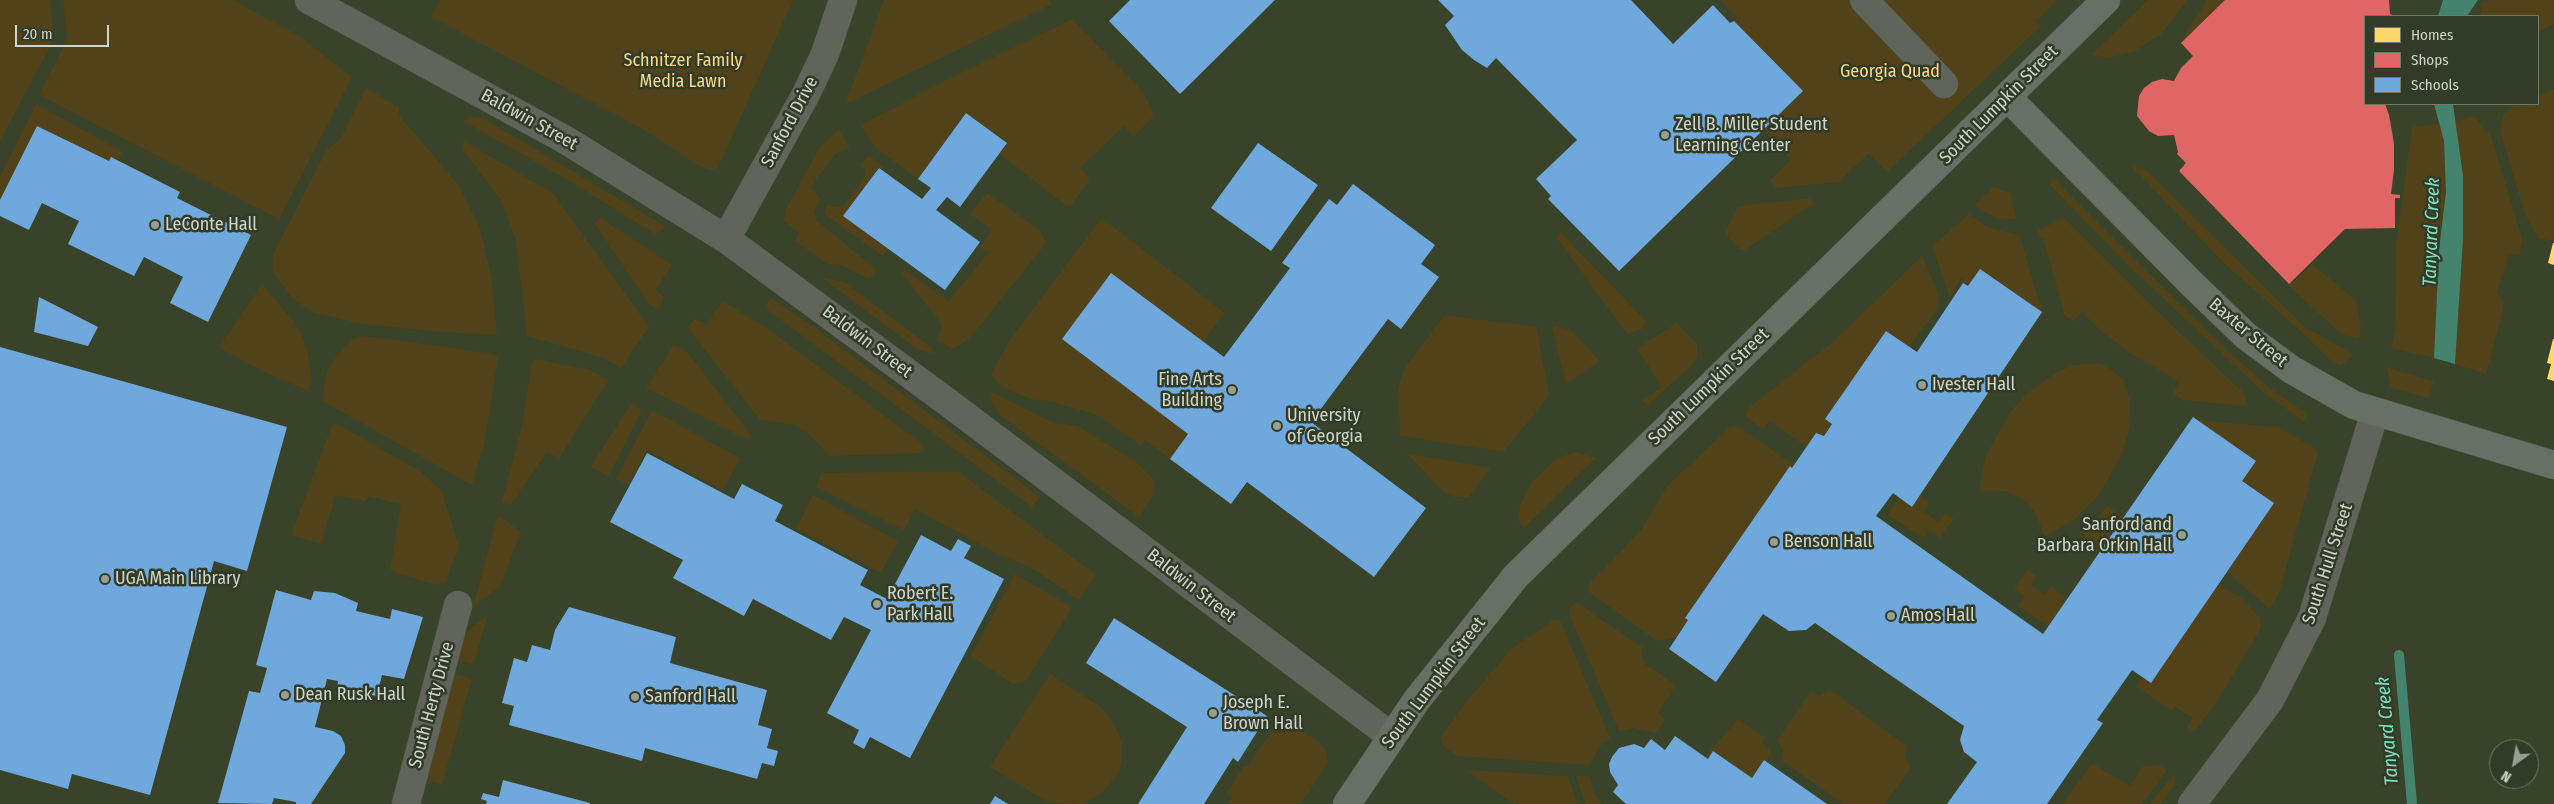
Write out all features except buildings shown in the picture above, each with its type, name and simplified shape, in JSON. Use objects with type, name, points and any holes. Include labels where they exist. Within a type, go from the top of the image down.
[{"type":"main road","name":"South Lumpkin Street","points":[[1347,804],[1391,736],[1516,576],[2008,98],[2106,0]]},
{"type":"main road","name":"Baxter Street","points":[[2008,98],[2246,336],[2292,370],[2354,405],[2554,465]]},
{"type":"street","name":"Baldwin Street","points":[[310,0],[564,139],[726,239],[962,413],[1391,736]]},
{"type":"street","name":"Sanford Drive","points":[[726,239],[806,94],[825,54],[843,0]]},
{"type":"street","points":[[1864,0],[1944,84]]},
{"type":"street","name":"South Hull Street","points":[[2192,804],[2270,700],[2312,618],[2375,412]]},
{"type":"street","name":"South Herty Drive","points":[[406,804],[458,605]]},
{"type":"shaded area","name":"University of Georgia","points":[[0,0],[2554,0],[2554,804],[0,804]]},
{"type":"shaded area","points":[[2443,0],[2478,0],[2468,15],[2438,15]]},
{"type":"shaded area","points":[[2434,105],[2453,105],[2463,176],[2463,239],[2455,364],[2434,358],[2439,250],[2446,192],[2444,141]]},
{"type":"green space","points":[[0,0],[50,0],[54,39],[0,141]]},
{"type":"green space","points":[[63,0],[233,0],[299,36],[352,77],[279,219],[39,95],[67,40]]},
{"type":"green space","name":"Schnitzer Family Media Lawn","points":[[440,0],[793,0],[721,161],[717,168],[711,170],[701,167],[639,127],[431,17]]},
{"type":"green space","points":[[884,0],[1050,0],[1051,5],[850,102],[846,102]]},
{"type":"green space","name":"Georgia Quad","points":[[1720,0],[2057,0],[2036,21],[2041,26],[1887,172],[1869,153],[1839,182],[1777,188],[1770,181],[1791,159],[1764,130],[1803,91],[1734,21],[1739,20]]},
{"type":"green space","points":[[2148,0],[2188,0],[2161,34],[2135,51],[2108,58],[2091,55]]},
{"type":"green space","points":[[2207,0],[2225,0],[2181,43],[2186,33]]},
{"type":"green space","points":[[2490,0],[2554,0],[2554,24],[2539,32],[2539,15],[2480,15],[2482,3]]},
{"type":"green space","points":[[1072,19],[1144,93],[1154,116],[1134,136],[1124,126],[1080,168],[1090,179],[1069,208],[999,153],[1007,142],[966,113],[918,179],[875,147],[861,125],[942,82]]},
{"type":"green space","points":[[366,88],[399,107],[399,115],[458,184],[480,228],[492,280],[497,335],[440,332],[363,324],[312,312],[292,298],[273,273],[273,254],[326,151],[341,138]]},
{"type":"green space","points":[[2554,89],[2554,241],[2538,238],[2525,214],[2500,131],[2503,115],[2513,106],[2539,105],[2539,95]]},
{"type":"green space","points":[[36,104],[123,152],[117,161],[109,161],[37,126],[0,200],[0,177]]},
{"type":"green space","points":[[2474,116],[2491,136],[2523,241],[2519,255],[2509,253],[2497,293],[2503,300],[2504,307],[2486,374],[2455,364],[2463,239],[2463,176],[2455,121]]},
{"type":"green space","points":[[472,117],[483,118],[665,226],[660,234],[657,232],[655,234],[566,179],[463,121]]},
{"type":"green space","points":[[2439,124],[2444,141],[2446,192],[2439,250],[2434,358],[2391,348],[2395,328],[2396,244],[2412,127]]},
{"type":"green space","points":[[839,130],[850,148],[835,154],[814,182],[812,188],[821,199],[814,212],[816,220],[877,270],[868,279],[844,266],[827,264],[795,241],[799,233],[784,221],[786,209],[820,147]]},
{"type":"green space","points":[[464,141],[553,193],[649,327],[621,368],[604,358],[527,336],[516,241],[501,200],[462,149]]},
{"type":"green space","points":[[868,155],[884,167],[882,170],[878,168],[844,216],[888,249],[883,256],[824,214],[827,204],[835,207],[843,206],[865,177],[865,171],[861,165]]},
{"type":"green space","points":[[2128,163],[2148,172],[2305,327],[2353,354],[2349,359],[2341,365],[2331,361],[2307,337],[2226,265]]},
{"type":"green space","points":[[2054,179],[2232,355],[2271,389],[2308,414],[2304,422],[2262,391],[2133,270],[2049,184]]},
{"type":"green space","points":[[1994,187],[2011,193],[2016,219],[1998,219],[1976,207],[1976,204]]},
{"type":"green space","points":[[987,193],[1040,230],[1046,243],[975,332],[964,343],[952,349],[937,339],[942,325],[902,273],[905,270],[949,301],[988,253],[980,247],[992,230],[970,214]]},
{"type":"green space","points":[[1810,198],[1814,203],[1745,250],[1739,249],[1725,232],[1738,206]]},
{"type":"green space","points":[[1969,214],[1987,227],[2020,236],[2042,312],[1980,270],[1968,286],[1961,278],[1950,298],[1932,246]]},
{"type":"green space","points":[[599,217],[672,265],[656,289],[664,298],[658,310],[649,304],[595,224]]},
{"type":"green space","points":[[1102,218],[1225,313],[1203,342],[1111,274],[1062,339],[1188,434],[1170,459],[1145,440],[1141,445],[1095,414],[1052,402],[1030,399],[1002,387],[991,374],[1011,338]]},
{"type":"green space","points":[[2064,218],[2154,308],[2245,394],[2246,403],[2242,406],[2183,400],[2173,394],[2179,381],[2131,354],[2102,332],[2082,312],[2074,321],[2065,316],[2043,238],[2040,238],[2038,230]]},
{"type":"green space","points":[[1560,232],[1646,321],[1642,329],[1627,334],[1557,238]]},
{"type":"green space","points":[[1922,256],[1937,291],[1939,303],[1937,309],[1909,347],[1886,331],[1826,419],[1832,424],[1824,436],[1816,433],[1807,447],[1769,421],[1763,429],[1746,417],[1746,412],[1750,407],[1833,342]]},
{"type":"green space","points":[[2312,264],[2356,300],[2361,326],[2359,339],[2341,334],[2289,286]]},
{"type":"green space","points":[[822,278],[842,281],[930,346],[934,354],[918,350]]},
{"type":"green space","points":[[262,284],[295,323],[303,338],[309,357],[312,382],[308,391],[265,372],[221,349],[221,345]]},
{"type":"green space","points":[[771,298],[815,328],[1040,497],[1032,507],[765,308]]},
{"type":"green space","points":[[723,301],[771,331],[924,445],[923,453],[829,456],[811,436],[795,425],[760,420],[688,328],[694,319],[707,324]]},
{"type":"green space","points":[[1445,315],[1537,327],[1549,395],[1504,452],[1400,436],[1398,389],[1404,369]]},
{"type":"green space","points":[[1677,323],[1697,344],[1697,357],[1689,368],[1648,405],[1642,400],[1662,387],[1637,348]]},
{"type":"green space","points":[[1556,326],[1571,330],[1600,361],[1566,384],[1552,328]]},
{"type":"green space","points":[[365,336],[489,353],[498,356],[485,443],[472,485],[322,401],[327,371],[337,355],[352,339]]},
{"type":"green space","points":[[674,345],[689,354],[751,435],[749,441],[646,388]]},
{"type":"green space","points":[[536,359],[590,370],[609,379],[559,458],[547,452],[510,506],[502,501],[522,426],[531,365]]},
{"type":"green space","points":[[2101,364],[2123,379],[2130,399],[2128,434],[2122,454],[2099,495],[2074,520],[2045,537],[2035,512],[2024,500],[2005,491],[1979,491],[1985,457],[2011,411],[2026,394],[2055,373],[2074,365]]},
{"type":"green space","points":[[2386,367],[2434,382],[2429,398],[2391,388]]},
{"type":"green space","points":[[990,391],[1052,422],[1078,426],[1139,464],[1155,481],[1154,494],[1139,517],[1001,416],[990,399]]},
{"type":"green space","points":[[631,404],[642,410],[608,477],[591,466]]},
{"type":"green space","points":[[652,410],[740,458],[723,491],[647,450],[628,485],[616,479]]},
{"type":"green space","points":[[2197,420],[2278,427],[2315,448],[2318,453],[2279,593],[2270,609],[2227,572],[2274,503],[2242,481],[2256,461]]},
{"type":"green space","points":[[337,424],[420,471],[442,491],[459,547],[446,581],[435,585],[396,573],[390,569],[401,505],[369,496],[365,501],[335,495],[322,544],[291,535],[332,425]]},
{"type":"green space","points":[[1732,425],[1741,428],[1794,465],[1792,468],[1790,466],[1685,618],[1688,620],[1676,638],[1657,641],[1590,593],[1588,585],[1642,529],[1667,486]]},
{"type":"green space","points":[[1576,452],[1596,458],[1524,528],[1518,519],[1520,505],[1531,483],[1557,458]]},
{"type":"green space","points":[[1406,453],[1491,468],[1469,497],[1454,497],[1443,491]]},
{"type":"green space","points":[[957,471],[1096,575],[1079,600],[1035,570],[992,551],[915,509],[904,530],[816,487],[821,473]]},
{"type":"green space","points":[[813,495],[898,541],[881,573],[796,529]]},
{"type":"green space","points":[[1920,496],[1929,503],[1924,512],[1939,522],[1945,513],[1954,519],[1940,538],[1929,530],[1923,538],[1888,515],[1899,498],[1912,507]]},
{"type":"green space","points":[[2107,506],[2124,517],[2100,553],[2080,540],[2089,527],[2095,531],[2101,523],[2097,519]]},
{"type":"green space","points":[[498,515],[521,532],[500,587],[473,607]]},
{"type":"green space","points":[[2028,570],[2036,576],[2031,585],[2045,595],[2051,587],[2065,597],[2062,602],[2064,604],[2048,626],[2018,606],[2025,597],[2014,589]]},
{"type":"green space","points":[[1015,574],[1072,607],[1026,681],[1013,684],[971,656]]},
{"type":"green space","points":[[2218,585],[2243,599],[2260,618],[2261,628],[2215,705],[2194,732],[2187,727],[2193,718],[2175,707],[2172,711],[2136,686],[2142,677],[2151,683]]},
{"type":"green space","points":[[1576,602],[1642,647],[1642,656],[1645,664],[1676,685],[1658,713],[1665,720],[1656,733],[1633,728],[1619,731],[1569,614],[1571,606]]},
{"type":"green space","points":[[488,614],[474,664],[457,660],[464,634]]},
{"type":"green space","points":[[1554,620],[1560,620],[1610,738],[1599,747],[1590,765],[1456,756],[1443,746],[1441,737],[1467,701],[1511,649]]},
{"type":"green space","points":[[453,673],[472,679],[442,785],[422,778]]},
{"type":"green space","points":[[1050,674],[1101,707],[1116,727],[1122,742],[1122,761],[1117,776],[1102,793],[1083,804],[1049,803],[990,767]]},
{"type":"green space","points":[[1830,690],[1907,746],[1905,758],[1911,767],[1885,804],[1844,804],[1782,761],[1783,749],[1777,741],[1810,692],[1819,696]]},
{"type":"green space","points":[[1282,717],[1320,743],[1327,753],[1327,764],[1301,804],[1228,804],[1232,798],[1226,794],[1244,766],[1247,767]]},
{"type":"green space","points":[[1738,719],[1765,738],[1762,743],[1771,751],[1767,762],[1764,760],[1752,778],[1714,751],[1708,759],[1705,757]]},
{"type":"green space","points":[[2092,763],[2130,786],[2143,766],[2159,765],[2167,770],[2142,804],[2063,804]]},
{"type":"green space","points":[[1466,770],[1568,776],[1577,804],[1514,804]]},
{"type":"green space","points":[[2174,774],[2175,785],[2161,804],[2150,804]]},
{"type":"green space","points":[[1576,776],[1590,776],[1593,791],[1602,804],[1585,804]]},
{"type":"waterway","name":"Tanyard Creek","points":[[2399,655],[2412,804]]},
{"type":"place","name":"Zell B. Miller Student Learning Center","points":[[1665,135]]},
{"type":"place","name":"LeConte Hall","points":[[155,225]]},
{"type":"place","name":"Ivester Hall","points":[[1922,385]]},
{"type":"place","name":"Fine Arts Building","points":[[1232,390]]},
{"type":"place","name":"University of Georgia","points":[[1277,426]]},
{"type":"place","name":"Sanford and Barbara Orkin Hall","points":[[2182,535]]},
{"type":"place","name":"Benson Hall","points":[[1774,542]]},
{"type":"place","name":"UGA Main Library","points":[[105,579]]},
{"type":"place","name":"Robert E. Park Hall","points":[[877,604]]},
{"type":"place","name":"Amos Hall","points":[[1891,616]]},
{"type":"place","name":"Dean Rusk Hall","points":[[285,695]]},
{"type":"place","name":"Sanford Hall","points":[[635,697]]},
{"type":"place","name":"Joseph E. Brown Hall","points":[[1213,713]]}]
